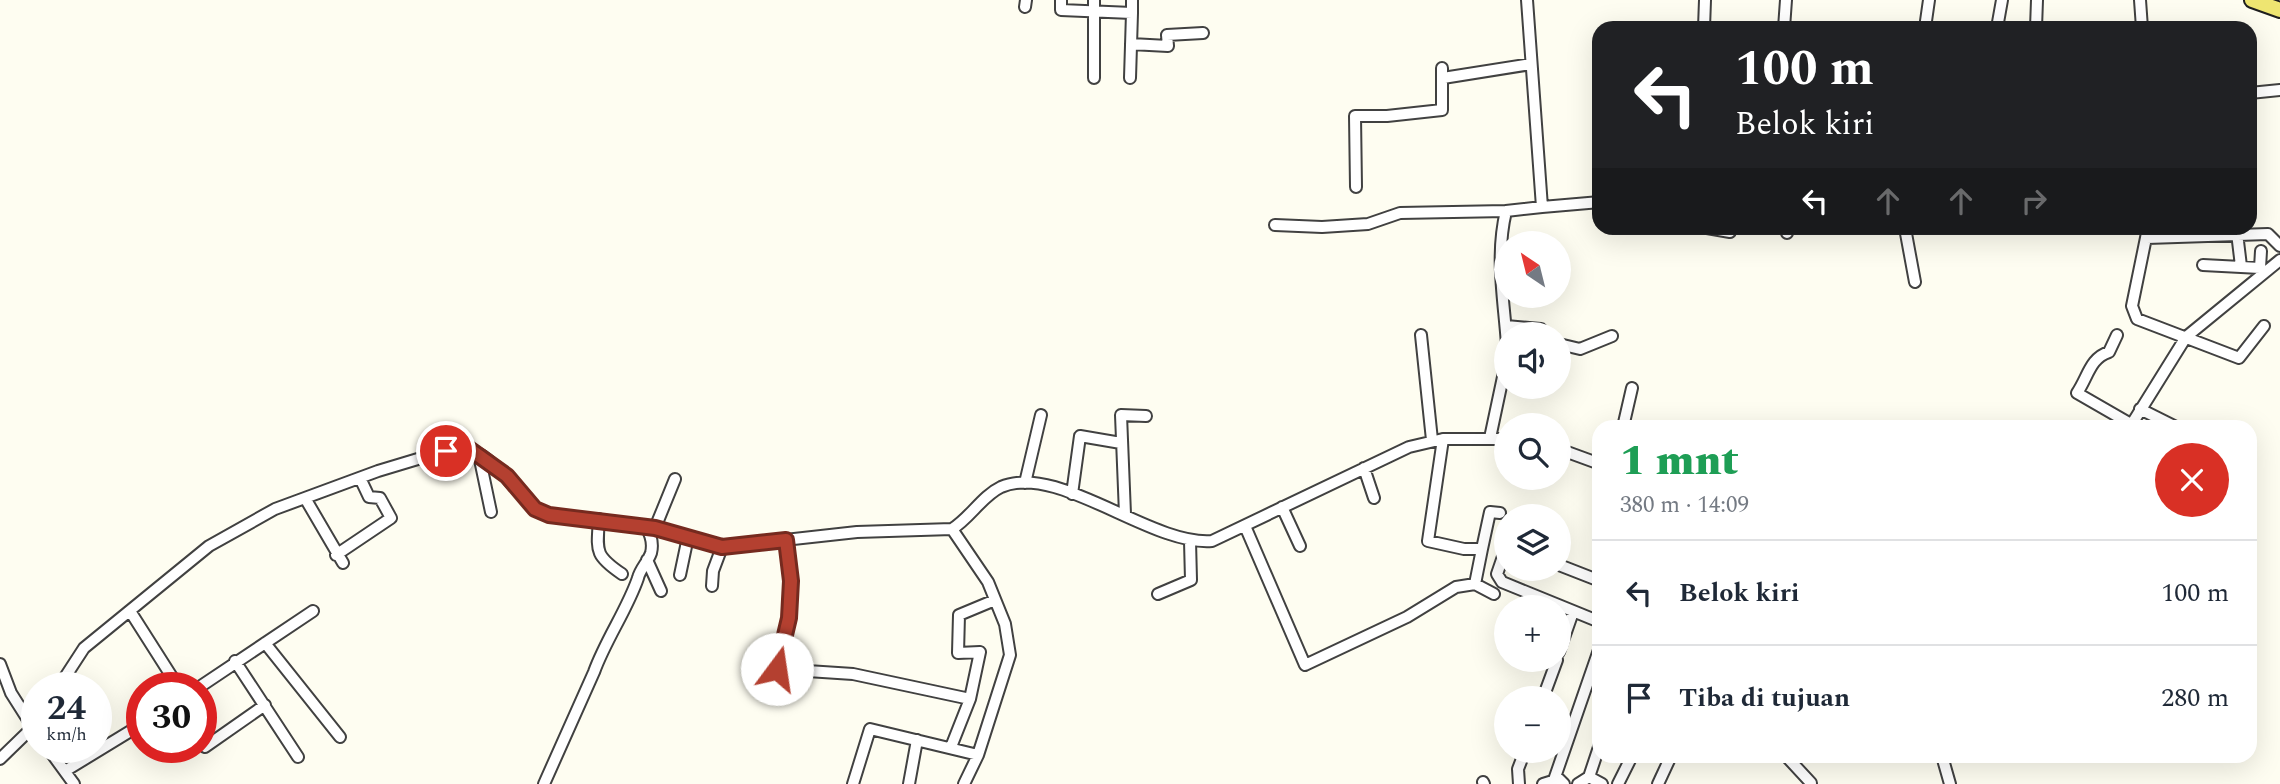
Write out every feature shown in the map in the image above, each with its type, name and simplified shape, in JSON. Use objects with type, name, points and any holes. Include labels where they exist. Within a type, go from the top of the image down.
[{"type":"main road","points":[[2252,0],[2280,10]]},
{"type":"street","points":[[1061,0],[1061,10],[1094,5],[1132,13]]},
{"type":"street","points":[[1130,78],[1132,0]]},
{"type":"street","points":[[1527,0],[1542,207]]},
{"type":"street","points":[[1704,21],[1705,0]]},
{"type":"street","points":[[1784,21],[1786,0]]},
{"type":"street","points":[[1926,21],[1928,0]]},
{"type":"street","points":[[1998,21],[2002,0]]},
{"type":"street","points":[[2036,21],[2037,0]]},
{"type":"street","points":[[2140,0],[2142,21]]},
{"type":"street","points":[[1094,5],[1094,78]]},
{"type":"street","points":[[1131,44],[1168,46],[1167,35],[1203,33]]},
{"type":"street","points":[[1356,187],[1355,116],[1387,116],[1442,110],[1442,73],[1531,64]]},
{"type":"street","points":[[2257,92],[2280,90]]},
{"type":"street","points":[[1275,225],[1368,224],[1400,213],[1506,211],[1592,203]]},
{"type":"street","points":[[1505,322],[1500,293],[1500,251],[1506,211]]},
{"type":"street","points":[[2257,234],[2267,234],[2280,246]]},
{"type":"street","points":[[1906,235],[1915,282]]},
{"type":"street","points":[[2147,235],[2133,299],[2133,315],[2239,358],[2264,326]]},
{"type":"street","points":[[2237,235],[2241,266]]},
{"type":"street","points":[[2261,251],[2262,272]]},
{"type":"street","points":[[2135,420],[2186,337],[2262,272],[2280,260]]},
{"type":"street","points":[[2203,265],[2241,266],[2262,272]]},
{"type":"street","points":[[1422,335],[1437,439],[1428,541],[1482,549]]},
{"type":"street","points":[[2117,335],[2109,352],[2098,356],[2091,365],[2077,393],[2122,420]]},
{"type":"street","points":[[1571,347],[1580,349],[1612,337]]},
{"type":"street","points":[[1625,420],[1632,388]]},
{"type":"street","points":[[1490,438],[1498,399]]},
{"type":"street","points":[[2140,409],[2162,420]]},
{"type":"street","points":[[1125,514],[1122,413],[1146,415]]},
{"type":"street","points":[[1025,483],[1041,415]]},
{"type":"street","points":[[1072,494],[1080,436],[1121,443]]},
{"type":"street","points":[[68,672],[84,648],[209,546],[275,509],[461,446],[479,455],[507,476],[535,509],[549,515],[651,527],[722,547],[857,532],[952,529],[965,521],[994,491],[1025,483],[1072,494],[1190,541],[1212,541],[1364,468],[1437,439],[1494,438]]},
{"type":"street","points":[[1571,453],[1592,461]]},
{"type":"street","points":[[479,455],[491,512]]},
{"type":"street","points":[[1364,468],[1374,498]]},
{"type":"street","points":[[305,498],[340,559],[391,518],[380,498],[369,497],[360,478]]},
{"type":"street","points":[[544,784],[594,672],[599,654],[630,601],[647,560],[651,527],[675,479]]},
{"type":"street","points":[[1282,507],[1300,546]]},
{"type":"street","points":[[1475,584],[1490,512],[1494,512]]},
{"type":"street","points":[[599,519],[597,552],[605,562],[622,573]]},
{"type":"street","points":[[1245,526],[1305,665],[1407,617],[1456,587],[1475,584],[1494,594]]},
{"type":"street","points":[[952,529],[988,582],[1005,624],[1010,655],[978,755],[964,784]]},
{"type":"street","points":[[680,575],[688,537]]},
{"type":"street","points":[[786,540],[791,581],[789,618],[777,669],[853,674],[970,699]]},
{"type":"street","points":[[1158,594],[1191,580],[1190,541]]},
{"type":"street","points":[[712,586],[722,547]]},
{"type":"street","points":[[647,560],[661,591]]},
{"type":"street","points":[[1571,570],[1592,578]]},
{"type":"street","points":[[1501,581],[1592,619]]},
{"type":"street","points":[[951,747],[970,699],[980,652],[958,653],[959,615],[995,600]]},
{"type":"street","points":[[130,611],[169,672]]},
{"type":"street","points":[[217,674],[313,611]]},
{"type":"street","points":[[1571,618],[1573,612]]},
{"type":"street","points":[[265,643],[340,737]]},
{"type":"street","points":[[235,661],[298,757]]},
{"type":"street","points":[[0,664],[11,693],[21,708]]},
{"type":"street","points":[[1543,784],[1559,782],[1592,673]]},
{"type":"street","points":[[0,699],[11,693]]},
{"type":"street","points":[[217,739],[265,705]]},
{"type":"street","points":[[853,784],[869,730],[978,755]]},
{"type":"street","points":[[65,771],[126,734]]},
{"type":"street","points":[[909,784],[917,740]]},
{"type":"street","points":[[0,759],[21,741]]},
{"type":"street","points":[[59,763],[74,784]]},
{"type":"street","points":[[1519,784],[1520,763]]},
{"type":"street","points":[[1578,784],[1589,777],[1594,763]]},
{"type":"street","points":[[1618,784],[1628,763]]},
{"type":"street","points":[[1668,763],[1659,781],[1671,784]]},
{"type":"street","points":[[1792,763],[1811,783]]},
{"type":"street","points":[[1944,763],[1950,784]]},
{"type":"street","points":[[1589,777],[1602,784]]},
{"type":"route","points":[[446,451],[461,446],[468,448],[507,476],[535,509],[549,515],[599,519],[655,528],[722,547],[786,540],[791,581],[789,618],[777,669]]}]
